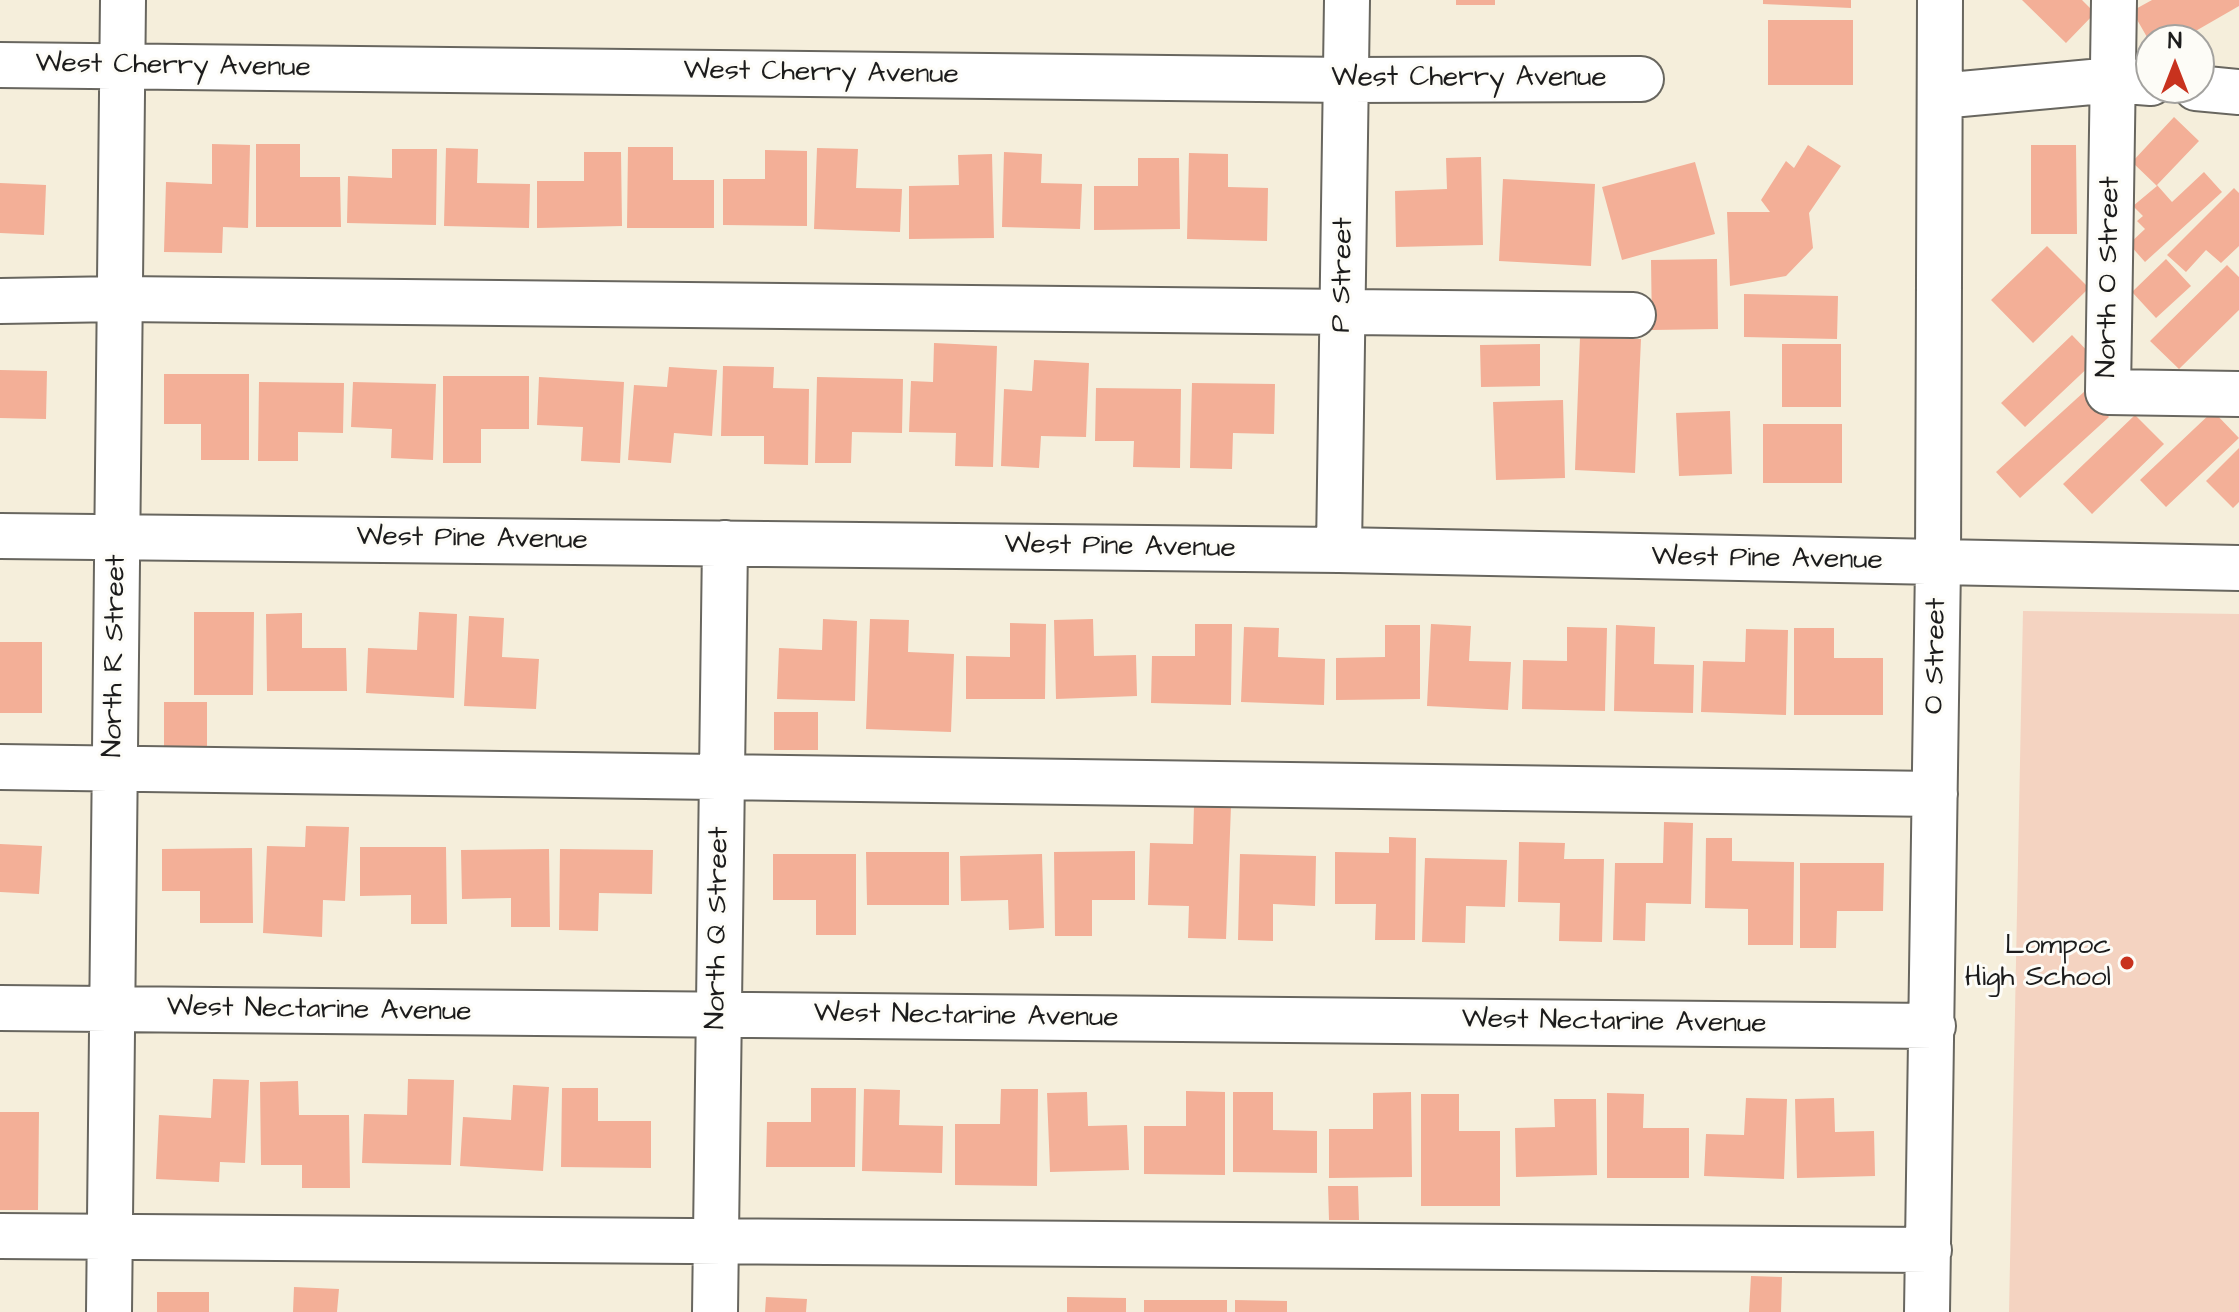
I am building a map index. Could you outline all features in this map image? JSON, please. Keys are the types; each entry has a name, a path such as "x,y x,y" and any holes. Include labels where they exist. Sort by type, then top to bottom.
{"street":[{"name":"North R Street","path":"109,1312 123,0"},
{"name":"P Street","path":"1339,550 1347,0"},
{"name":"O Street","path":"1927,1312 1938,564 1940,0"},
{"name":"North O Street","path":"2114,0 2132,82 2108,392 2239,394"},
{"name":"West Cherry Avenue","path":"0,65 1348,80 1641,79"},
{"path":"1940,96 2132,82"},
{"path":"2215,90 2239,92"},
{"path":"0,301 121,299 1633,315"},
{"name":"West Pine Avenue","path":"0,536 1339,550 2239,568"},
{"name":"North Q Street","path":"715,1312 725,543"},
{"path":"0,767 1935,794"},
{"name":"West Nectarine Avenue","path":"0,1008 1933,1026"},
{"path":"0,1236 1929,1250"}],"shaded area":[{"name":"Lompoc High School","path":"2023,611 2239,614 2239,1312 2009,1312"}],"building":[{"path":"1456,0 1495,0 1495,5 1456,5"},
{"path":"1763,0 1851,0 1851,8 1763,4"},
{"path":"2022,0 2082,0 2095,13 2066,43"},
{"path":"2152,0 2239,0 2239,6 2208,24 2139,24 2132,11"},
{"path":"1768,20 1853,20 1853,85 1768,85"},
{"path":"2174,117 2199,141 2157,185 2172,202 2204,172 2222,192 2145,262 2129,244 2145,229 2137,221 2143,216 2133,206 2157,186 2132,162"},
{"path":"212,144 250,145 248,228 223,227 222,253 164,252 166,182 212,184"},
{"path":"256,144 300,144 300,177 340,177 341,227 256,227"},
{"path":"1808,145 1841,166 1809,213 1813,248 1786,276 1730,286 1727,212 1770,212 1761,200 1786,161 1794,168"},
{"path":"2031,145 2076,145 2077,234 2031,234"},
{"path":"628,147 673,147 673,180 714,180 714,228 627,228"},
{"path":"446,148 478,149 477,183 530,184 529,228 444,226"},
{"path":"817,148 858,149 856,188 902,189 900,232 814,229"},
{"path":"392,149 437,149 436,225 347,223 348,176 392,178"},
{"path":"765,150 807,151 807,226 723,225 723,179 765,179"},
{"path":"584,152 621,152 622,226 537,228 537,181 584,181"},
{"path":"1004,152 1042,154 1041,183 1082,184 1080,229 1002,227"},
{"path":"1189,153 1228,154 1228,187 1268,188 1267,241 1187,239"},
{"path":"992,154 994,238 909,239 909,186 959,185 958,155"},
{"path":"1481,157 1483,245 1396,247 1395,191 1447,189 1446,158"},
{"path":"1138,158 1179,158 1180,229 1094,230 1094,186 1138,186"},
{"path":"1695,162 1715,234 1622,260 1602,187"},
{"path":"1503,179 1595,184 1591,266 1499,261"},
{"path":"0,183 46,185 44,235 0,233"},
{"path":"2234,188 2239,193 2239,246 2221,263 2206,250 2186,272 2167,255"},
{"path":"2047,246 2089,288 2033,343 1991,300"},
{"path":"1717,259 1718,329 1652,330 1651,260"},
{"path":"2166,259 2191,286 2156,318 2132,292"},
{"path":"2227,265 2239,277 2239,310 2179,369 2150,341"},
{"path":"1744,294 1838,296 1837,339 1744,337"},
{"path":"2072,335 2096,360 2025,427 2001,403"},
{"path":"1580,337 1641,339 1635,473 1575,470"},
{"path":"934,343 997,346 993,467 955,466 956,433 909,432 911,381 933,382"},
{"path":"1540,344 1540,386 1481,387 1480,345"},
{"path":"1782,344 1841,344 1841,407 1782,407"},
{"path":"1034,360 1089,363 1086,437 1041,436 1039,468 1001,466 1004,389 1032,391"},
{"path":"723,366 774,367 773,388 809,389 808,465 764,464 764,436 721,436"},
{"path":"669,367 717,370 712,436 674,433 671,463 628,460 634,385 667,387"},
{"path":"0,370 47,371 46,419 0,418"},
{"path":"164,374 249,374 249,460 201,460 201,424 164,424"},
{"path":"443,376 529,376 529,429 481,429 481,463 443,463"},
{"path":"539,377 624,382 620,463 581,461 583,427 537,425"},
{"path":"817,377 903,379 902,433 852,432 851,463 815,463"},
{"path":"259,382 344,383 343,433 298,432 298,461 258,461"},
{"path":"353,382 436,384 433,460 391,458 392,429 351,427"},
{"path":"1192,383 1275,384 1274,434 1233,433 1232,469 1190,468"},
{"path":"1096,388 1181,389 1180,468 1133,467 1134,441 1095,441"},
{"path":"2085,391 2109,417 2020,498 1996,472"},
{"path":"1563,400 1565,478 1496,480 1493,402"},
{"path":"1730,411 1732,474 1679,476 1676,413"},
{"path":"2213,411 2239,438 2166,507 2140,480"},
{"path":"2135,415 2164,444 2092,514 2063,484"},
{"path":"1763,424 1842,424 1842,483 1763,483"},
{"path":"2239,448 2239,502 2233,508 2206,481"},
{"path":"194,612 254,612 253,695 194,695"},
{"path":"419,612 457,614 454,698 366,693 368,648 417,650"},
{"path":"302,613 302,648 346,648 347,691 267,691 266,614"},
{"path":"469,616 504,618 502,657 539,659 536,709 464,706"},
{"path":"823,619 857,621 855,701 777,699 779,648 822,650"},
{"path":"870,619 909,620 908,652 954,654 951,732 866,729"},
{"path":"1093,619 1094,656 1136,655 1137,696 1056,699 1054,620"},
{"path":"1010,623 1046,624 1045,699 966,699 966,656 1010,657"},
{"path":"1195,624 1232,624 1231,705 1151,703 1152,656 1195,656"},
{"path":"1431,624 1471,626 1469,661 1511,662 1508,710 1427,706"},
{"path":"1385,625 1420,625 1420,699 1336,700 1336,658 1385,657"},
{"path":"1616,625 1655,627 1654,664 1694,665 1693,713 1614,711"},
{"path":"1244,627 1279,628 1278,657 1325,659 1324,705 1241,702"},
{"path":"1567,627 1607,628 1605,711 1522,709 1523,660 1567,661"},
{"path":"1794,628 1834,628 1834,658 1883,658 1883,715 1794,715"},
{"path":"1746,629 1788,630 1786,715 1701,712 1703,661 1745,662"},
{"path":"0,642 42,642 42,713 0,713"},
{"path":"164,702 207,702 207,746 164,746"},
{"path":"774,712 818,712 818,750 774,750"},
{"path":"1194,805 1231,806 1226,939 1188,938 1189,906 1148,905 1150,843 1193,844"},
{"path":"1664,822 1693,823 1691,904 1646,903 1645,941 1613,940 1615,863 1663,863"},
{"path":"306,826 349,827 345,901 323,900 322,937 263,933 267,846 305,847"},
{"path":"1389,837 1416,838 1415,940 1375,940 1376,904 1335,904 1335,852 1389,853"},
{"path":"1706,838 1732,838 1732,861 1794,862 1793,945 1748,945 1748,909 1705,908"},
{"path":"1519,842 1565,843 1564,859 1604,859 1602,942 1559,941 1560,903 1518,902"},
{"path":"0,844 42,846 39,894 0,892"},
{"path":"360,847 446,847 447,924 411,924 411,895 360,896"},
{"path":"252,848 253,923 200,923 200,891 162,891 162,849"},
{"path":"549,849 550,927 511,927 511,898 462,899 461,850"},
{"path":"560,849 653,850 652,894 599,893 598,931 559,930"},
{"path":"1135,851 1135,900 1092,900 1092,936 1055,936 1054,852"},
{"path":"866,852 949,852 949,905 867,905"},
{"path":"773,854 856,854 856,935 816,935 816,900 773,900"},
{"path":"1042,854 1044,928 1009,930 1008,900 961,901 960,856"},
{"path":"1240,854 1316,856 1315,906 1273,904 1273,941 1238,940"},
{"path":"1425,858 1507,860 1505,907 1466,906 1465,943 1422,942"},
{"path":"1800,863 1884,863 1883,911 1837,911 1836,948 1800,948"},
{"path":"213,1079 249,1080 245,1163 220,1162 219,1182 156,1179 159,1115 211,1118"},
{"path":"408,1079 454,1080 451,1165 362,1163 364,1114 407,1115"},
{"path":"298,1081 299,1115 349,1115 350,1188 302,1188 302,1165 261,1165 260,1082"},
{"path":"513,1085 549,1087 543,1171 460,1166 463,1117 511,1120"},
{"path":"562,1088 598,1088 598,1121 651,1121 651,1168 561,1167"},
{"path":"811,1088 856,1088 855,1167 766,1167 767,1122 811,1122"},
{"path":"864,1089 900,1090 899,1125 943,1126 942,1173 862,1171"},
{"path":"1001,1089 1038,1089 1037,1186 955,1185 955,1124 1000,1124"},
{"path":"1186,1091 1225,1092 1225,1175 1144,1174 1144,1126 1186,1126"},
{"path":"1087,1092 1088,1126 1127,1125 1129,1170 1050,1172 1047,1093"},
{"path":"1233,1092 1273,1092 1273,1130 1317,1131 1317,1173 1233,1172"},
{"path":"1411,1092 1412,1177 1329,1178 1329,1129 1373,1129 1373,1093"},
{"path":"1607,1093 1644,1094 1643,1128 1689,1128 1689,1178 1607,1178"},
{"path":"1421,1094 1459,1094 1459,1131 1500,1131 1500,1206 1421,1206"},
{"path":"1746,1098 1787,1099 1784,1179 1704,1176 1706,1134 1744,1135"},
{"path":"1834,1098 1835,1132 1874,1131 1875,1176 1797,1178 1795,1099"},
{"path":"1554,1099 1596,1099 1597,1175 1516,1177 1515,1128 1555,1127"},
{"path":"0,1112 39,1112 38,1210 0,1210"},
{"path":"1328,1186 1358,1186 1359,1220 1329,1220"},
{"path":"1751,1276 1782,1277 1781,1312 1749,1312"},
{"path":"294,1287 339,1289 337,1312 293,1312"},
{"path":"157,1292 209,1292 209,1312 157,1312"},
{"path":"766,1297 807,1299 806,1312 765,1312"},
{"path":"1067,1297 1126,1298 1126,1312 1067,1312"},
{"path":"1144,1300 1227,1300 1227,1312 1144,1312"},
{"path":"1235,1300 1287,1301 1287,1312 1235,1312"}],"place":[{"name":"Lompoc High School","path":"2127,963"}]}
